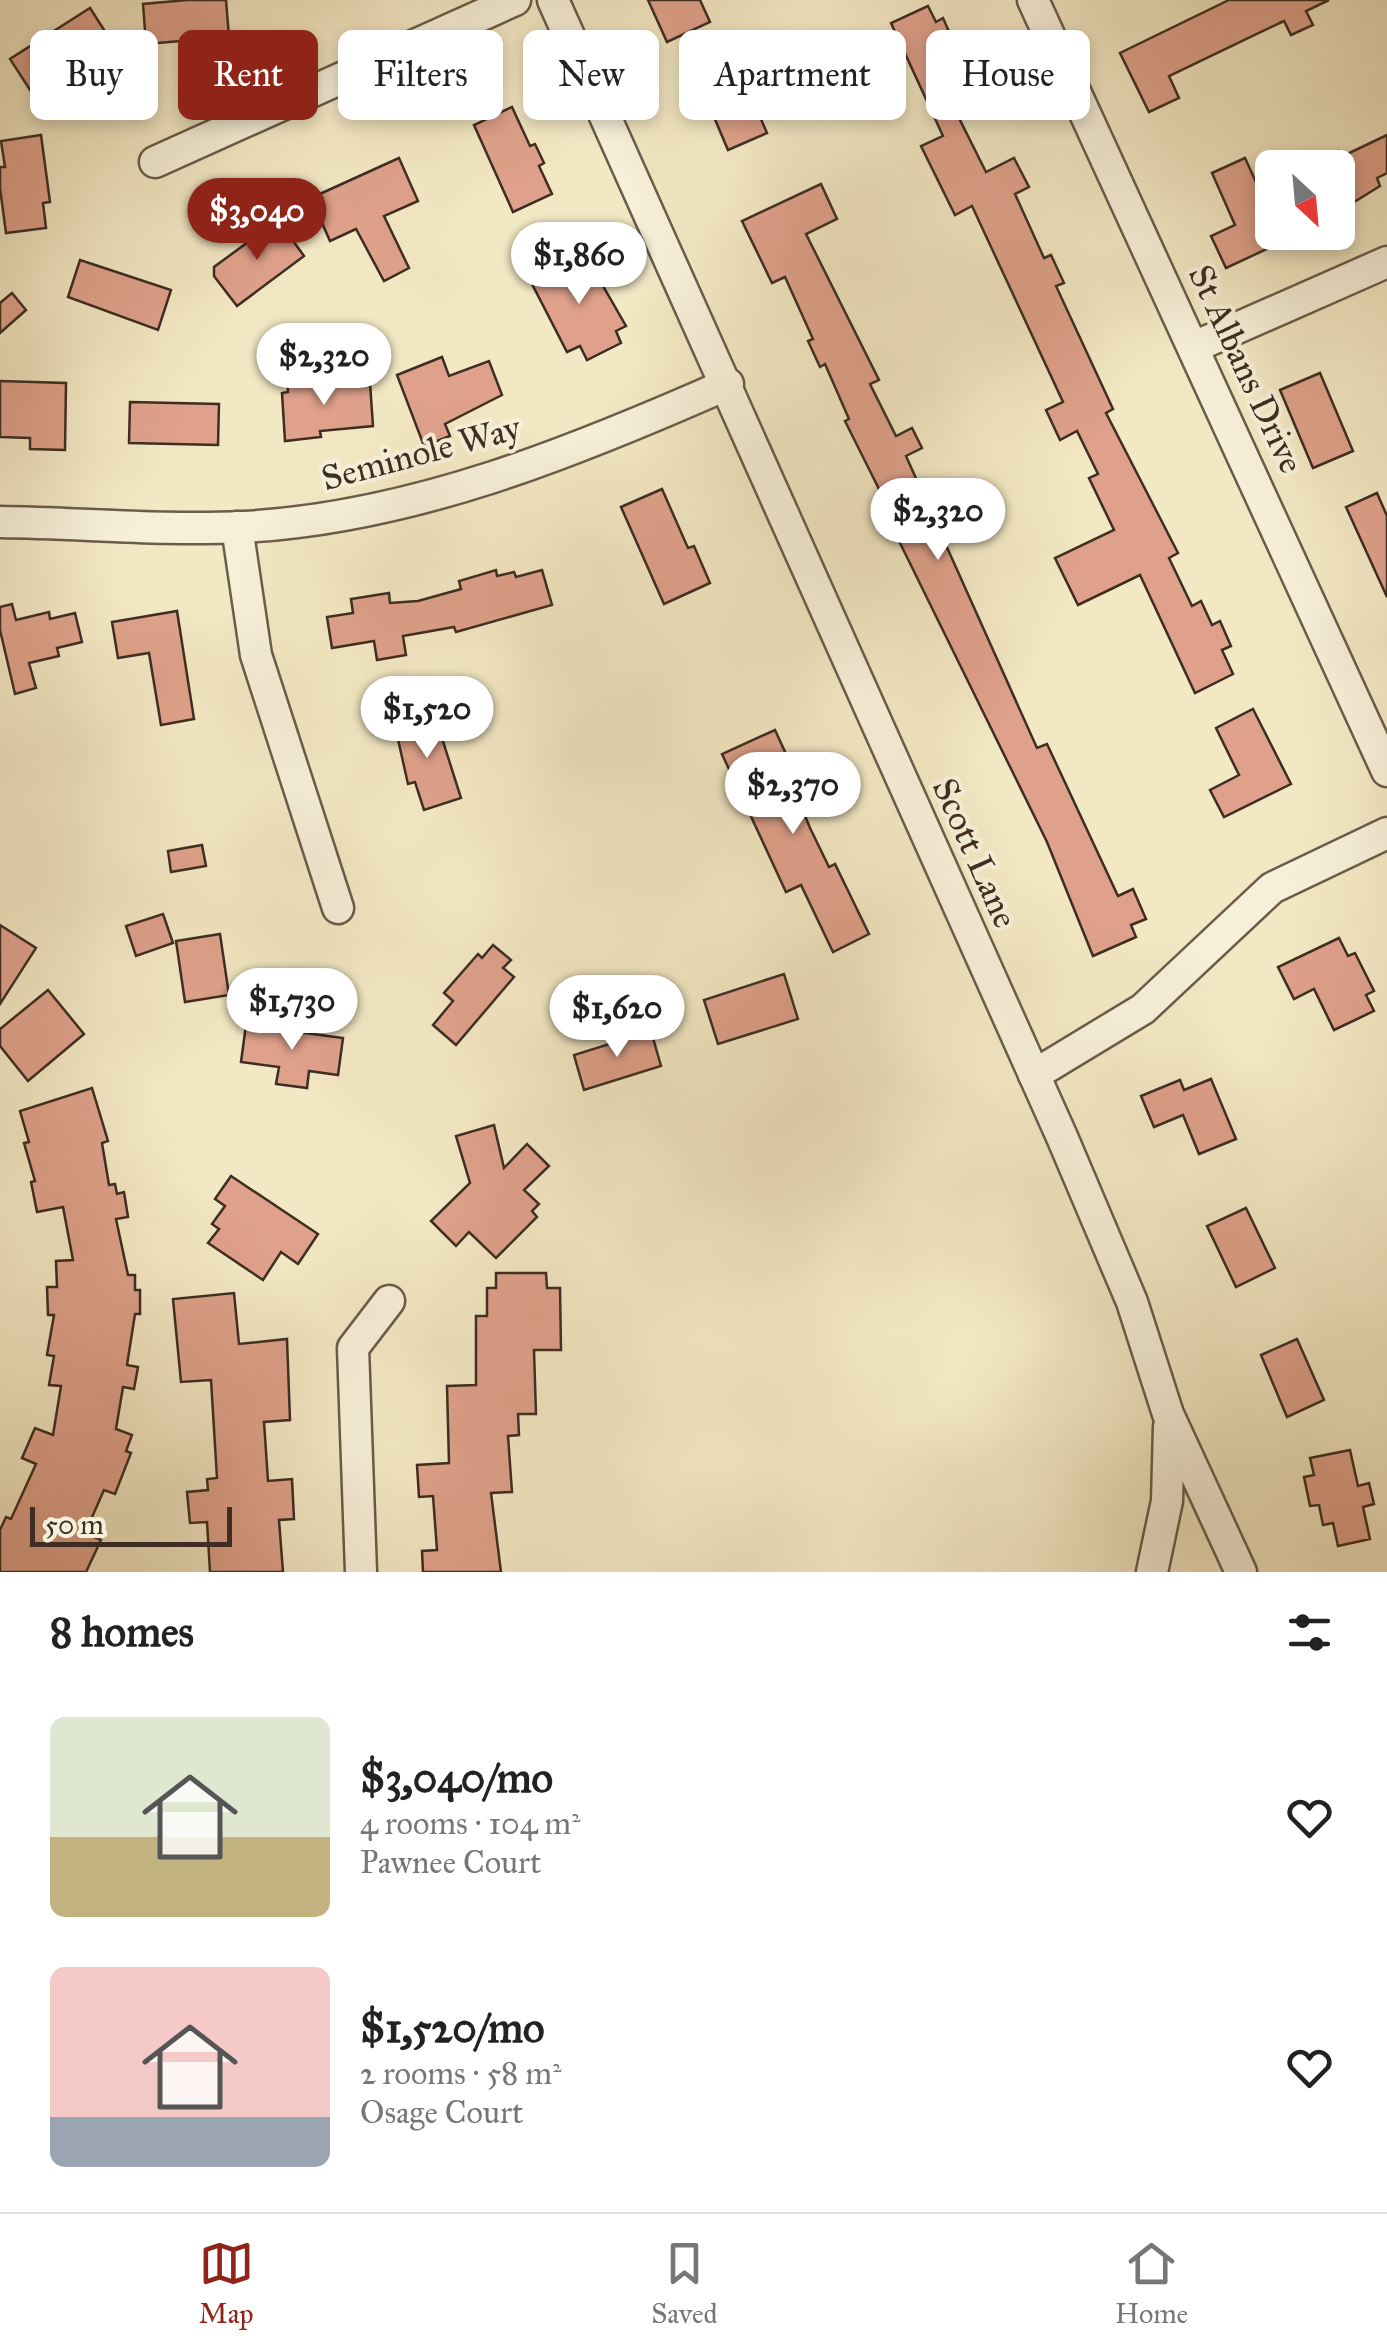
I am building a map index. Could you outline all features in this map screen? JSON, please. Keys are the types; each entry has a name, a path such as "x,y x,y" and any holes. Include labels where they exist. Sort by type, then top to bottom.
{"street":[{"path":"155,162 514,0"},
{"name":"Scott Lane","path":"553,0 1034,1075 1132,1302 1168,1414 1241,1572"},
{"name":"St Albans Drive","path":"1034,0 1387,771"},
{"path":"1194,347 1387,262"},
{"name":"Seminole Way","path":"0,522 237,527 365,512 453,489 603,436 728,384"},
{"path":"237,527 256,654 338,908"},
{"path":"1034,1075 1143,1009 1272,888 1387,832"},
{"path":"361,1572 353,1348 389,1301"},
{"name":"Scott Lane","path":"1152,1572 1167,1501 1168,1414"}],"building":[{"path":"226,0 228,30 178,30 178,41 158,43 158,30 145,30 143,4"},
{"path":"648,0 700,0 710,22 693,30 679,30 679,36 667,42"},
{"path":"1229,0 1329,0 1306,11 1313,25 1291,35 1284,21 1169,76 1179,98 1149,112 1120,53"},
{"path":"928,6 936,22 943,18 948,30 926,30 926,99 906,56 906,30 894,30 891,23"},
{"path":"90,8 104,30 55,30"},
{"path":"30,46 30,90 10,59"},
{"path":"512,107 530,146 535,144 544,163 539,166 552,194 513,212 474,125 485,120 503,120 503,111"},
{"path":"715,120 761,120 767,133 728,150"},
{"path":"936,120 960,120 986,172 1014,158 1029,187 1015,194 1044,258 1051,255 1064,283 1056,286 1113,409 1106,413 1178,553 1169,558 1192,606 1201,601 1212,625 1220,621 1231,646 1222,650 1233,674 1195,693 1140,575 1078,605 1055,558 1114,530 1089,478 1098,474 1077,431 1060,440 1046,410 1063,402 972,206 955,215 921,146 943,136"},
{"path":"41,135 50,202 43,203 46,228 6,233 0,188 0,167 5,167 1,141"},
{"path":"1387,135 1387,173 1377,178 1380,186 1355,201 1355,150"},
{"path":"399,158 418,201 384,216 409,268 384,281 356,229 330,241 311,198"},
{"path":"1245,158 1255,180 1255,250 1265,250 1226,268 1211,236 1235,225 1212,173"},
{"path":"821,184 837,219 806,234 879,380 870,384 896,436 912,428 922,448 906,456 1037,748 1047,744 1118,896 1133,889 1146,919 1131,925 1136,937 1093,956 1047,842 899,541 904,539 845,421 849,419 825,364 820,367 808,341 813,339 785,277 772,283 742,221"},
{"path":"278,220 304,256 237,306 214,276 214,267"},
{"path":"584,253 626,326 616,331 621,343 587,360 580,346 567,352 530,280"},
{"path":"80,260 171,290 158,330 68,297"},
{"path":"12,293 26,310 0,333 0,303"},
{"path":"442,357 449,376 489,361 502,395 445,424 450,436 424,446 397,375"},
{"path":"1320,373 1353,451 1313,468 1280,390"},
{"path":"315,376 316,388 370,383 373,426 320,431 321,437 285,441 282,393 288,392 287,378"},
{"path":"0,381 66,383 65,450 30,449 30,438 0,437"},
{"path":"130,402 219,404 218,445 129,443"},
{"path":"662,489 688,548 694,546 710,583 664,604 621,507"},
{"path":"1377,493 1387,516 1387,597 1346,507"},
{"path":"496,570 497,576 514,572 516,577 542,570 552,605 456,632 454,627 403,636 406,655 377,660 374,641 332,648 327,617 353,613 351,599 389,593 390,603 418,601 461,589 459,581"},
{"path":"12,604 16,620 49,612 50,619 75,613 82,642 57,648 59,656 29,663 36,688 15,694 0,630 0,607"},
{"path":"177,611 194,719 161,725 149,653 118,658 112,622"},
{"path":"1253,709 1291,784 1224,817 1210,790 1239,775 1216,728"},
{"path":"434,713 461,798 424,810 415,782 408,784 395,726"},
{"path":"775,730 792,767 786,769 810,828 829,867 835,864 869,934 833,952 801,885 786,892 722,754"},
{"path":"202,845 206,866 171,872 168,851"},
{"path":"163,914 173,943 136,956 126,926"},
{"path":"0,925 36,948 0,1004"},
{"path":"220,934 229,995 185,1002 176,941"},
{"path":"1339,938 1348,956 1355,953 1374,991 1366,995 1374,1011 1334,1030 1314,989 1294,999 1278,967"},
{"path":"493,945 511,960 503,968 514,977 456,1045 433,1025 453,1001 444,993 478,954 482,958"},
{"path":"784,974 798,1019 718,1044 704,1000"},
{"path":"48,990 84,1034 28,1081 0,1046 0,1029"},
{"path":"246,1025 343,1038 338,1075 309,1071 307,1088 276,1084 279,1067 241,1062"},
{"path":"651,1031 661,1066 584,1090 574,1055"},
{"path":"1211,1079 1236,1139 1199,1154 1183,1115 1154,1127 1141,1096 1180,1080 1184,1090"},
{"path":"92,1088 108,1141 102,1143 109,1185 115,1184 117,1194 124,1192 128,1217 116,1219 128,1275 135,1275 135,1290 140,1290 140,1314 135,1314 127,1365 138,1367 134,1389 123,1387 116,1429 132,1435 126,1451 131,1453 115,1494 104,1490 85,1533 101,1540 86,1572 0,1572 0,1530 6,1517 11,1519 36,1464 22,1458 35,1428 53,1435 61,1386 49,1385 54,1356 47,1355 54,1315 48,1315 47,1287 57,1287 56,1261 73,1260 63,1207 37,1212 31,1182 35,1181 24,1143 29,1142 20,1111"},
{"path":"494,1125 504,1168 527,1144 549,1166 524,1190 539,1204 532,1211 537,1217 496,1258 469,1232 456,1246 431,1221 470,1183 456,1136"},
{"path":"231,1176 318,1234 298,1264 281,1252 263,1280 208,1243 219,1229 212,1224 225,1206 215,1199"},
{"path":"1246,1208 1275,1268 1236,1287 1207,1226"},
{"path":"496,1273 546,1273 547,1288 560,1288 561,1350 534,1350 536,1414 518,1414 519,1435 508,1436 512,1492 491,1493 501,1572 423,1572 422,1551 437,1550 433,1496 419,1497 417,1465 449,1463 447,1386 476,1385 476,1316 487,1316 487,1288 496,1288"},
{"path":"234,1293 239,1344 287,1339 290,1420 264,1422 268,1481 292,1479 294,1519 279,1520 283,1572 210,1572 207,1522 190,1523 187,1492 208,1490 207,1479 217,1478 211,1380 181,1382 173,1299"},
{"path":"1297,1339 1324,1400 1287,1417 1261,1355"},
{"path":"1350,1450 1358,1486 1369,1483 1374,1504 1363,1507 1370,1539 1338,1546 1333,1523 1323,1525 1319,1505 1310,1506 1304,1477 1314,1475 1310,1458"}]}
